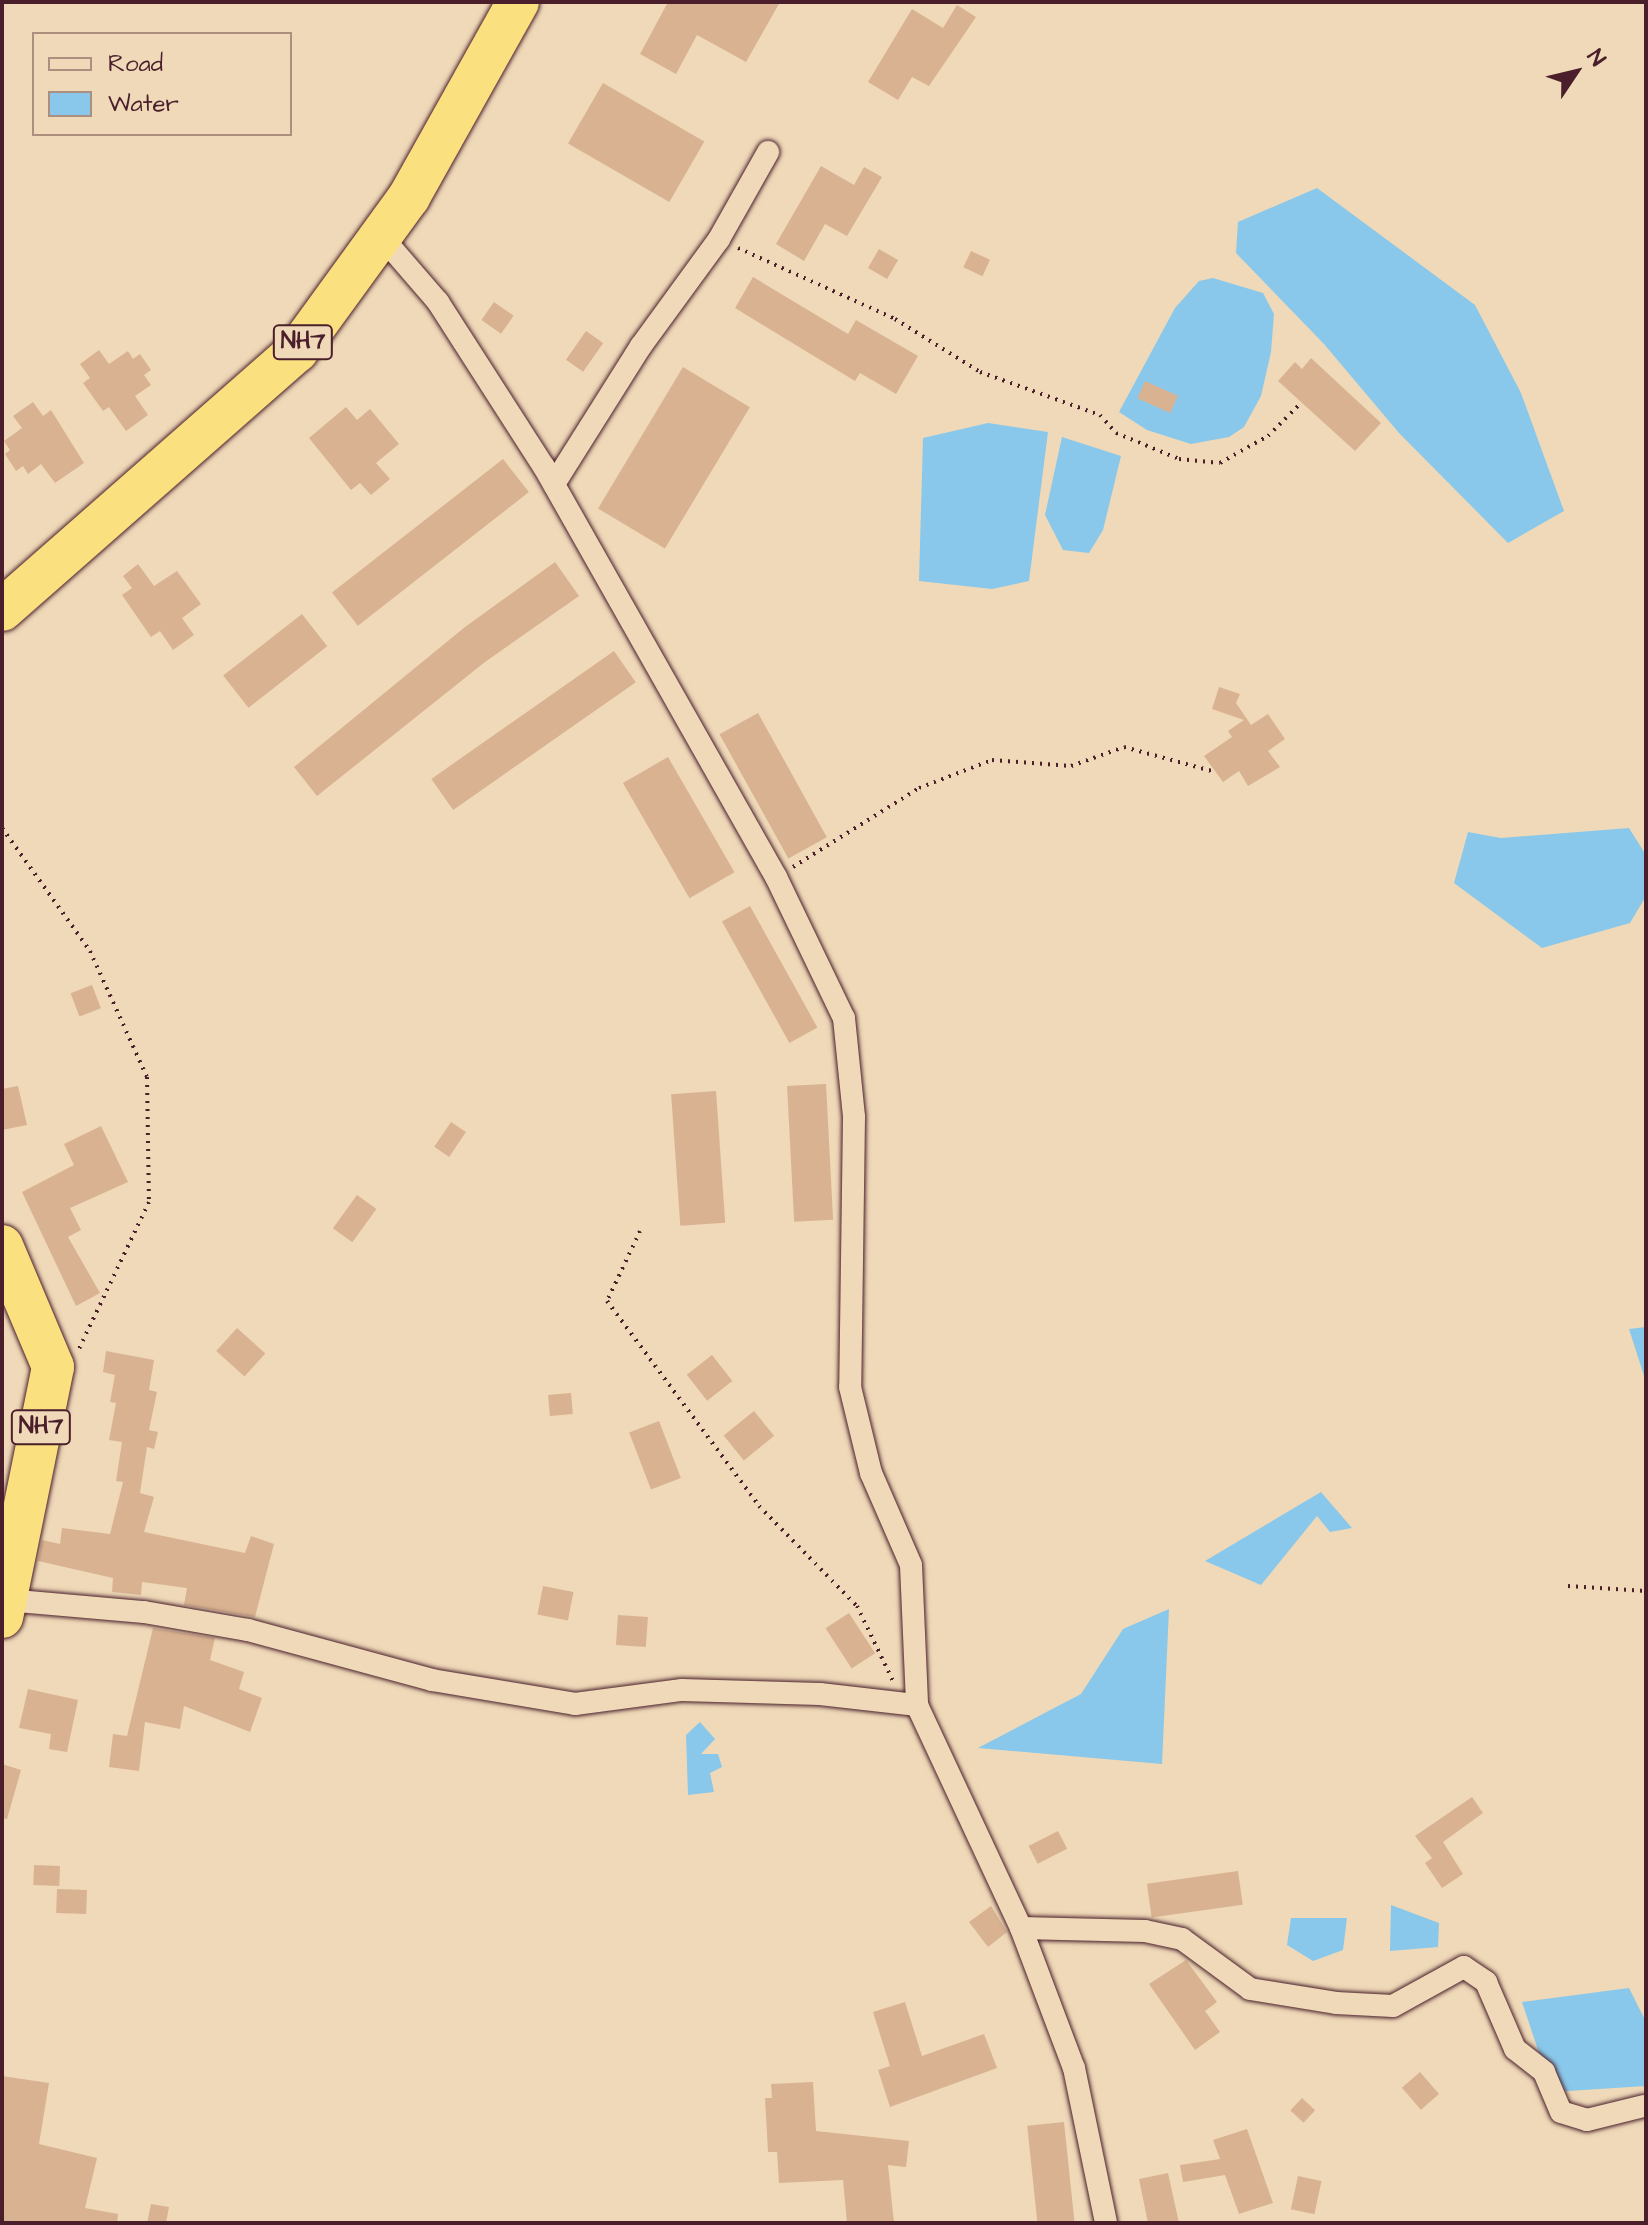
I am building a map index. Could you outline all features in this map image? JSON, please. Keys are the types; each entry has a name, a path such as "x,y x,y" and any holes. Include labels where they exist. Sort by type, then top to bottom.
{"highway":[{"name":"NH7","path":"2,610 297,351 409,197 518,2"},
{"path":"2,1246 53,1367"},
{"name":"NH7","path":"4,1608 53,1367"}],"street":[{"path":"554,484 641,346 719,239 768,152"},
{"path":"381,236 438,302 554,484 776,877 844,1018 854,1117 850,1387 871,1473 911,1565 910,1703 1021,1928 1074,2068 1106,2223"},
{"path":"4,1608 144,1612 248,1630 432,1680 575,1704 682,1690 910,1703"},
{"path":"1021,1928 1145,1931 1182,1939 1250,1989 1336,2003 1393,2006 1464,1967 1486,1982 1515,2049 1544,2072 1561,2112 1587,2120 1644,2106"}],"path":[{"path":"719,239 895,319 980,372 1100,415 1116,433 1179,459 1220,463 1268,436 1300,404"},
{"path":"776,877 919,788 992,760 1071,766 1124,747 1212,771"},
{"path":"2,828 90,951 147,1077 149,1202 82,1348 53,1367"},
{"path":"640,1231 607,1301 759,1506 857,1606 910,1703"},
{"path":"1568,1586 1646,1591"}],"water":[{"path":"1317,188 1475,305 1521,393 1564,511 1508,543 1399,433 1324,344 1236,253 1238,222"},
{"path":"1213,278 1263,293 1274,314 1271,352 1261,396 1244,427 1229,437 1191,444 1147,430 1119,412 1175,308 1199,281"},
{"path":"988,423 1048,432 1029,581 992,589 919,581 923,438"},
{"path":"1062,437 1121,456 1103,530 1089,553 1063,550 1045,515"},
{"path":"1629,828 1646,855 1646,896 1630,923 1542,948 1454,883 1468,832 1501,838"},
{"path":"1646,1327 1646,1382 1629,1329"},
{"path":"1321,1492 1352,1528 1330,1532 1317,1516 1261,1585 1205,1561"},
{"path":"1169,1609 1162,1764 978,1748 1081,1694 1123,1629"},
{"path":"700,1722 715,1739 701,1754 718,1754 722,1767 710,1773 714,1792 688,1795 686,1735"},
{"path":"1391,1905 1439,1923 1438,1947 1390,1951"},
{"path":"1291,1918 1347,1918 1343,1950 1313,1961 1287,1945"},
{"path":"1629,1988 1646,2022 1646,2086 1552,2092 1522,2002"}],"building":[{"path":"668,2 780,2 746,62 697,35 676,74 640,54"},
{"path":"957,5 976,17 929,86 912,77 898,100 868,82 912,9 943,28"},
{"path":"603,83 704,142 669,202 568,144"},
{"path":"821,166 854,185 864,167 882,177 847,236 825,224 804,261 776,244"},
{"path":"879,249 898,260 887,279 868,268"},
{"path":"971,251 990,260 982,276 963,267"},
{"path":"753,277 848,334 856,320 918,356 896,394 860,373 855,381 735,308"},
{"path":"494,302 514,316 501,334 481,320"},
{"path":"586,331 603,343 583,372 566,360"},
{"path":"99,350 109,364 128,351 133,359 140,354 151,370 144,375 151,385 135,396 148,415 126,431 109,407 103,411 83,383 90,378 80,364"},
{"path":"1311,358 1381,423 1355,451 1278,381 1295,362 1302,369"},
{"path":"683,367 750,407 665,549 598,508"},
{"path":"1145,381 1178,396 1170,413 1137,398"},
{"path":"33,402 43,416 51,410 84,463 55,483 41,464 28,474 23,466 16,471 5,454 10,450 4,441 22,428 13,416"},
{"path":"346,407 357,420 370,409 399,444 376,463 390,479 371,495 360,483 351,490 309,438"},
{"path":"503,459 529,492 358,626 332,593"},
{"path":"555,562 579,596 485,662 317,796 294,767 465,627"},
{"path":"138,564 154,586 177,571 201,604 182,618 194,635 173,650 160,631 151,637 122,595 132,588 123,576"},
{"path":"302,614 327,646 248,708 223,676"},
{"path":"614,651 636,682 453,810 431,779"},
{"path":"1219,687 1240,694 1236,703 1251,725 1268,714 1285,739 1268,751 1280,767 1248,786 1239,771 1223,782 1204,756 1232,737 1228,731 1244,720 1212,709"},
{"path":"758,713 827,837 788,859 720,734"},
{"path":"668,757 734,872 689,898 623,783"},
{"path":"750,906 817,1028 789,1043 722,922"},
{"path":"92,985 101,1008 79,1017 71,993"},
{"path":"826,1084 833,1220 794,1222 787,1086"},
{"path":"18,1086 27,1125 2,1130 2,1089"},
{"path":"716,1091 725,1223 680,1226 671,1094"},
{"path":"451,1122 466,1132 449,1157 434,1147"},
{"path":"101,1126 128,1182 70,1208 81,1230 68,1237 100,1293 76,1306 22,1192 74,1165 64,1144"},
{"path":"357,1195 376,1209 352,1242 333,1228"},
{"path":"237,1328 265,1353 244,1376 216,1351"},
{"path":"106,1351 154,1360 149,1390 157,1392 149,1430 158,1432 154,1449 147,1447 140,1493 154,1497 144,1532 245,1553 251,1536 274,1544 255,1617 184,1605 187,1588 142,1582 141,1595 112,1592 113,1578 38,1561 42,1540 60,1544 62,1528 110,1534 123,1482 116,1481 122,1442 109,1440 116,1403 110,1402 115,1375 103,1372"},
{"path":"712,1355 732,1381 707,1401 687,1375"},
{"path":"571,1393 573,1414 550,1416 548,1395"},
{"path":"754,1411 774,1436 744,1460 724,1436"},
{"path":"659,1421 681,1478 651,1489 629,1432"},
{"path":"543,1586 573,1592 568,1620 537,1614"},
{"path":"849,1613 875,1653 852,1669 826,1628"},
{"path":"618,1615 648,1617 646,1647 616,1645"},
{"path":"153,1628 215,1638 210,1660 244,1672 239,1689 262,1698 250,1732 184,1706 180,1729 145,1722 139,1771 109,1767 113,1734 127,1736"},
{"path":"28,1689 78,1700 67,1752 49,1749 51,1734 19,1728"},
{"path":"2,1764 21,1770 7,1819 2,1818"},
{"path":"1472,1797 1483,1813 1443,1842 1463,1874 1442,1888 1425,1863 1432,1858 1415,1836"},
{"path":"1058,1831 1067,1849 1038,1864 1029,1846"},
{"path":"34,1865 60,1866 59,1886 33,1885"},
{"path":"1238,1871 1243,1905 1152,1917 1147,1884"},
{"path":"57,1889 87,1890 86,1914 56,1913"},
{"path":"991,1906 1007,1932 988,1947 969,1922"},
{"path":"1186,1960 1217,2002 1205,2011 1220,2032 1195,2050 1149,1984"},
{"path":"905,2002 922,2056 984,2034 997,2068 890,2107 878,2070 890,2066 873,2012"},
{"path":"1420,2072 1439,2094 1421,2110 1402,2088"},
{"path":"2,2076 49,2083 39,2144 97,2158 85,2208 118,2214 117,2223 2,2223"},
{"path":"813,2082 816,2131 909,2141 906,2167 888,2165 894,2223 847,2223 843,2180 779,2183 777,2152 768,2152 765,2098 772,2098 771,2084"},
{"path":"1302,2098 1315,2110 1304,2123 1290,2110"},
{"path":"1064,2122 1075,2222 1037,2223 1027,2126"},
{"path":"1247,2129 1273,2203 1239,2214 1225,2175 1183,2182 1180,2165 1220,2159 1213,2140"},
{"path":"1168,2173 1179,2223 1148,2223 1139,2179"},
{"path":"1298,2176 1321,2181 1314,2214 1291,2209"},
{"path":"151,2204 169,2207 166,2223 147,2223"}]}
